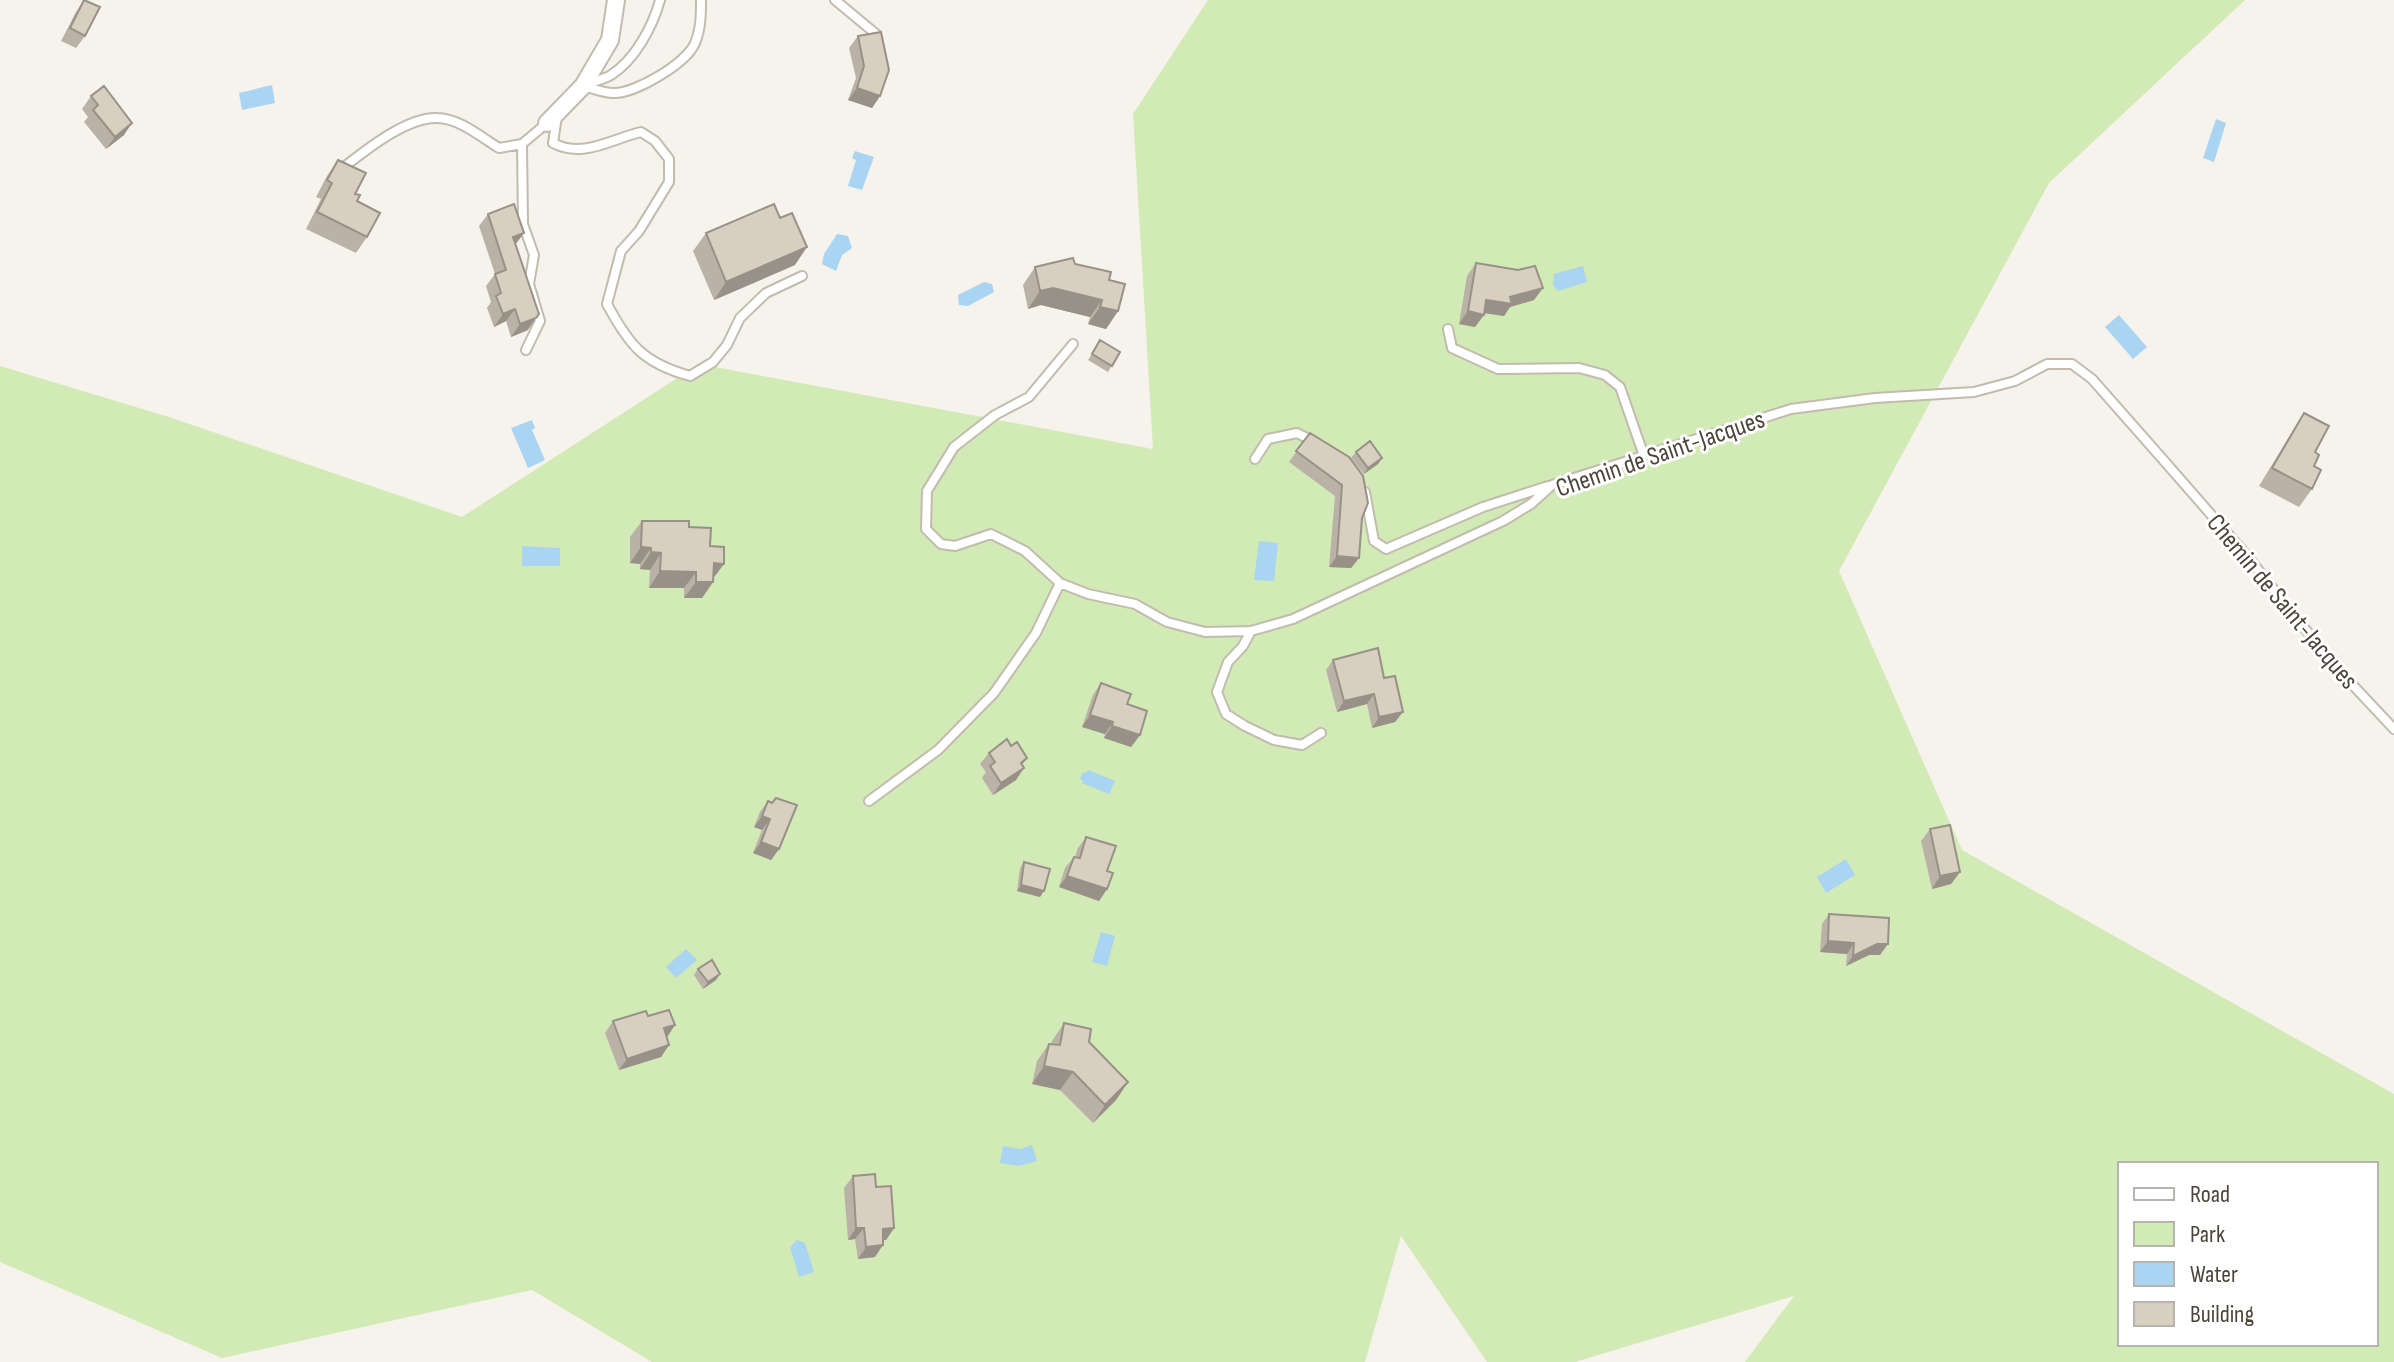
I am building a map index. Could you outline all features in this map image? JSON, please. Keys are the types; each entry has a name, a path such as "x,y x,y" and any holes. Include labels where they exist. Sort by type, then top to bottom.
{"street":[{"path":"552,118 583,86 610,40 616,0"}],"lane":[{"path":"583,86 611,75 628,59 655,16 660,0"},
{"path":"583,86 614,94 627,91 682,62 694,45 700,27 701,0"},
{"path":"835,0 876,34"},
{"path":"344,167 377,142 412,124 438,117 465,126 499,148 522,144 552,118"},
{"path":"552,118 553,143 564,149 594,149 616,138 641,132 655,141 669,159 669,182 639,231 621,251 607,304 624,336 644,356 670,370 690,376 713,362 727,345 740,318 766,293 802,276"},
{"path":"522,144 523,224 534,255 529,284 540,321 526,350"},
{"path":"1448,329 1452,348 1498,369 1579,368 1605,375 1620,387 1644,456"},
{"name":"Chemin de Saint-Jacques","path":"1073,344 1029,397 995,415 954,447 927,491 926,529 941,544 955,546 991,534 1025,551 1060,583 1088,594 1135,604 1167,622 1205,632 1251,631 1293,619 1455,545 1531,504 1552,485 1791,409 1875,398 1974,392 2015,381 2047,364 2072,364 2092,379 2248,557 2333,664 2394,729"},
{"path":"1255,459 1268,439 1297,433 1325,448"},
{"path":"1362,480 1374,541 1386,549 1483,507 1552,485"},
{"path":"869,801 938,750 994,693 1036,633 1060,583"},
{"path":"1251,631 1243,646 1228,662 1217,692 1226,714 1274,740 1302,745 1321,733"}],"green space":[{"path":"1208,0 2245,0 2049,183 1839,571 1962,850 2394,1094 2394,1362 1745,1362 1794,1296 1575,1362 1487,1362 1401,1236 1365,1362 652,1362 532,1290 222,1358 0,1262 0,366 169,417 462,517 699,364 1153,449 1133,114"}],"water":[{"path":"272,85 275,103 242,110 239,93"},
{"path":"2216,119 2226,123 2214,162 2203,158"},
{"path":"855,151 874,157 862,190 848,186 856,160 852,158"},
{"path":"837,234 848,236 852,248 842,255 836,271 822,264 824,254"},
{"path":"1583,266 1587,282 1558,291 1553,285 1554,274"},
{"path":"984,282 992,284 994,292 968,306 959,305 958,295"},
{"path":"2119,315 2147,347 2133,359 2105,327"},
{"path":"532,420 535,428 532,430 545,460 528,468 511,428"},
{"path":"1259,541 1278,543 1274,581 1254,580"},
{"path":"522,546 560,548 560,566 522,566"},
{"path":"1088,770 1115,781 1109,794 1082,783 1083,772"},
{"path":"1846,859 1855,875 1826,893 1817,877"},
{"path":"1101,932 1115,936 1107,966 1092,962"},
{"path":"686,949 697,960 676,978 666,967"},
{"path":"1032,1145 1037,1161 1019,1166 1000,1163 1003,1146 1020,1149"},
{"path":"797,1240 805,1243 814,1272 799,1277 790,1247"}],"building":[{"path":"84,0 100,7 85,36 70,28"},
{"path":"881,32 889,70 880,96 857,88 864,66 858,36"},
{"path":"104,86 132,123 115,137 93,110 98,105 91,96"},
{"path":"338,160 366,173 355,194 360,195 357,201 380,213 367,237 317,212 332,183 327,180"},
{"path":"514,204 524,233 513,237 539,314 520,324 515,309 503,314 496,296 501,293 495,274 506,270 488,214"},
{"path":"774,204 780,218 792,213 807,247 726,282 706,233"},
{"path":"1073,258 1075,264 1111,272 1109,280 1125,284 1118,311 1100,307 1102,300 1053,288 1040,291 1035,267"},
{"path":"1476,263 1518,270 1535,266 1543,288 1510,297 1512,304 1486,300 1484,315 1468,311"},
{"path":"1100,340 1120,352 1112,366 1092,354"},
{"path":"2304,413 2329,426 2315,452 2319,455 2314,466 2321,470 2312,489 2272,468"},
{"path":"1310,433 1349,457 1363,476 1368,503 1362,518 1359,558 1337,556 1342,485 1296,451"},
{"path":"1370,441 1382,458 1368,468 1356,452"},
{"path":"642,521 689,521 689,527 711,528 710,546 724,547 724,564 714,563 713,582 696,582 696,572 660,571 661,553 641,547"},
{"path":"1378,648 1384,678 1395,676 1403,712 1379,717 1374,694 1344,701 1333,660"},
{"path":"1101,683 1131,694 1127,704 1147,711 1140,735 1090,715"},
{"path":"1007,739 1011,746 1017,742 1027,758 1021,763 1024,768 1001,783 990,766 995,762 989,753"},
{"path":"776,798 797,805 779,849 761,842 770,819 762,816 768,801 772,803"},
{"path":"1950,825 1960,872 1940,876 1930,829"},
{"path":"1086,837 1116,846 1107,871 1113,873 1107,889 1067,876 1074,857 1080,858"},
{"path":"1024,862 1050,869 1044,891 1021,885"},
{"path":"1829,914 1889,918 1888,944 1877,944 1853,956 1854,943 1828,941"},
{"path":"712,960 720,974 708,982 698,969"},
{"path":"669,1010 675,1025 664,1028 669,1045 627,1059 613,1021 646,1011 648,1016"},
{"path":"1064,1023 1091,1029 1089,1042 1128,1082 1105,1105 1073,1072 1044,1066 1049,1044 1060,1045"},
{"path":"875,1174 876,1187 891,1186 894,1228 883,1229 883,1245 866,1247 864,1228 856,1228 853,1176"}]}
